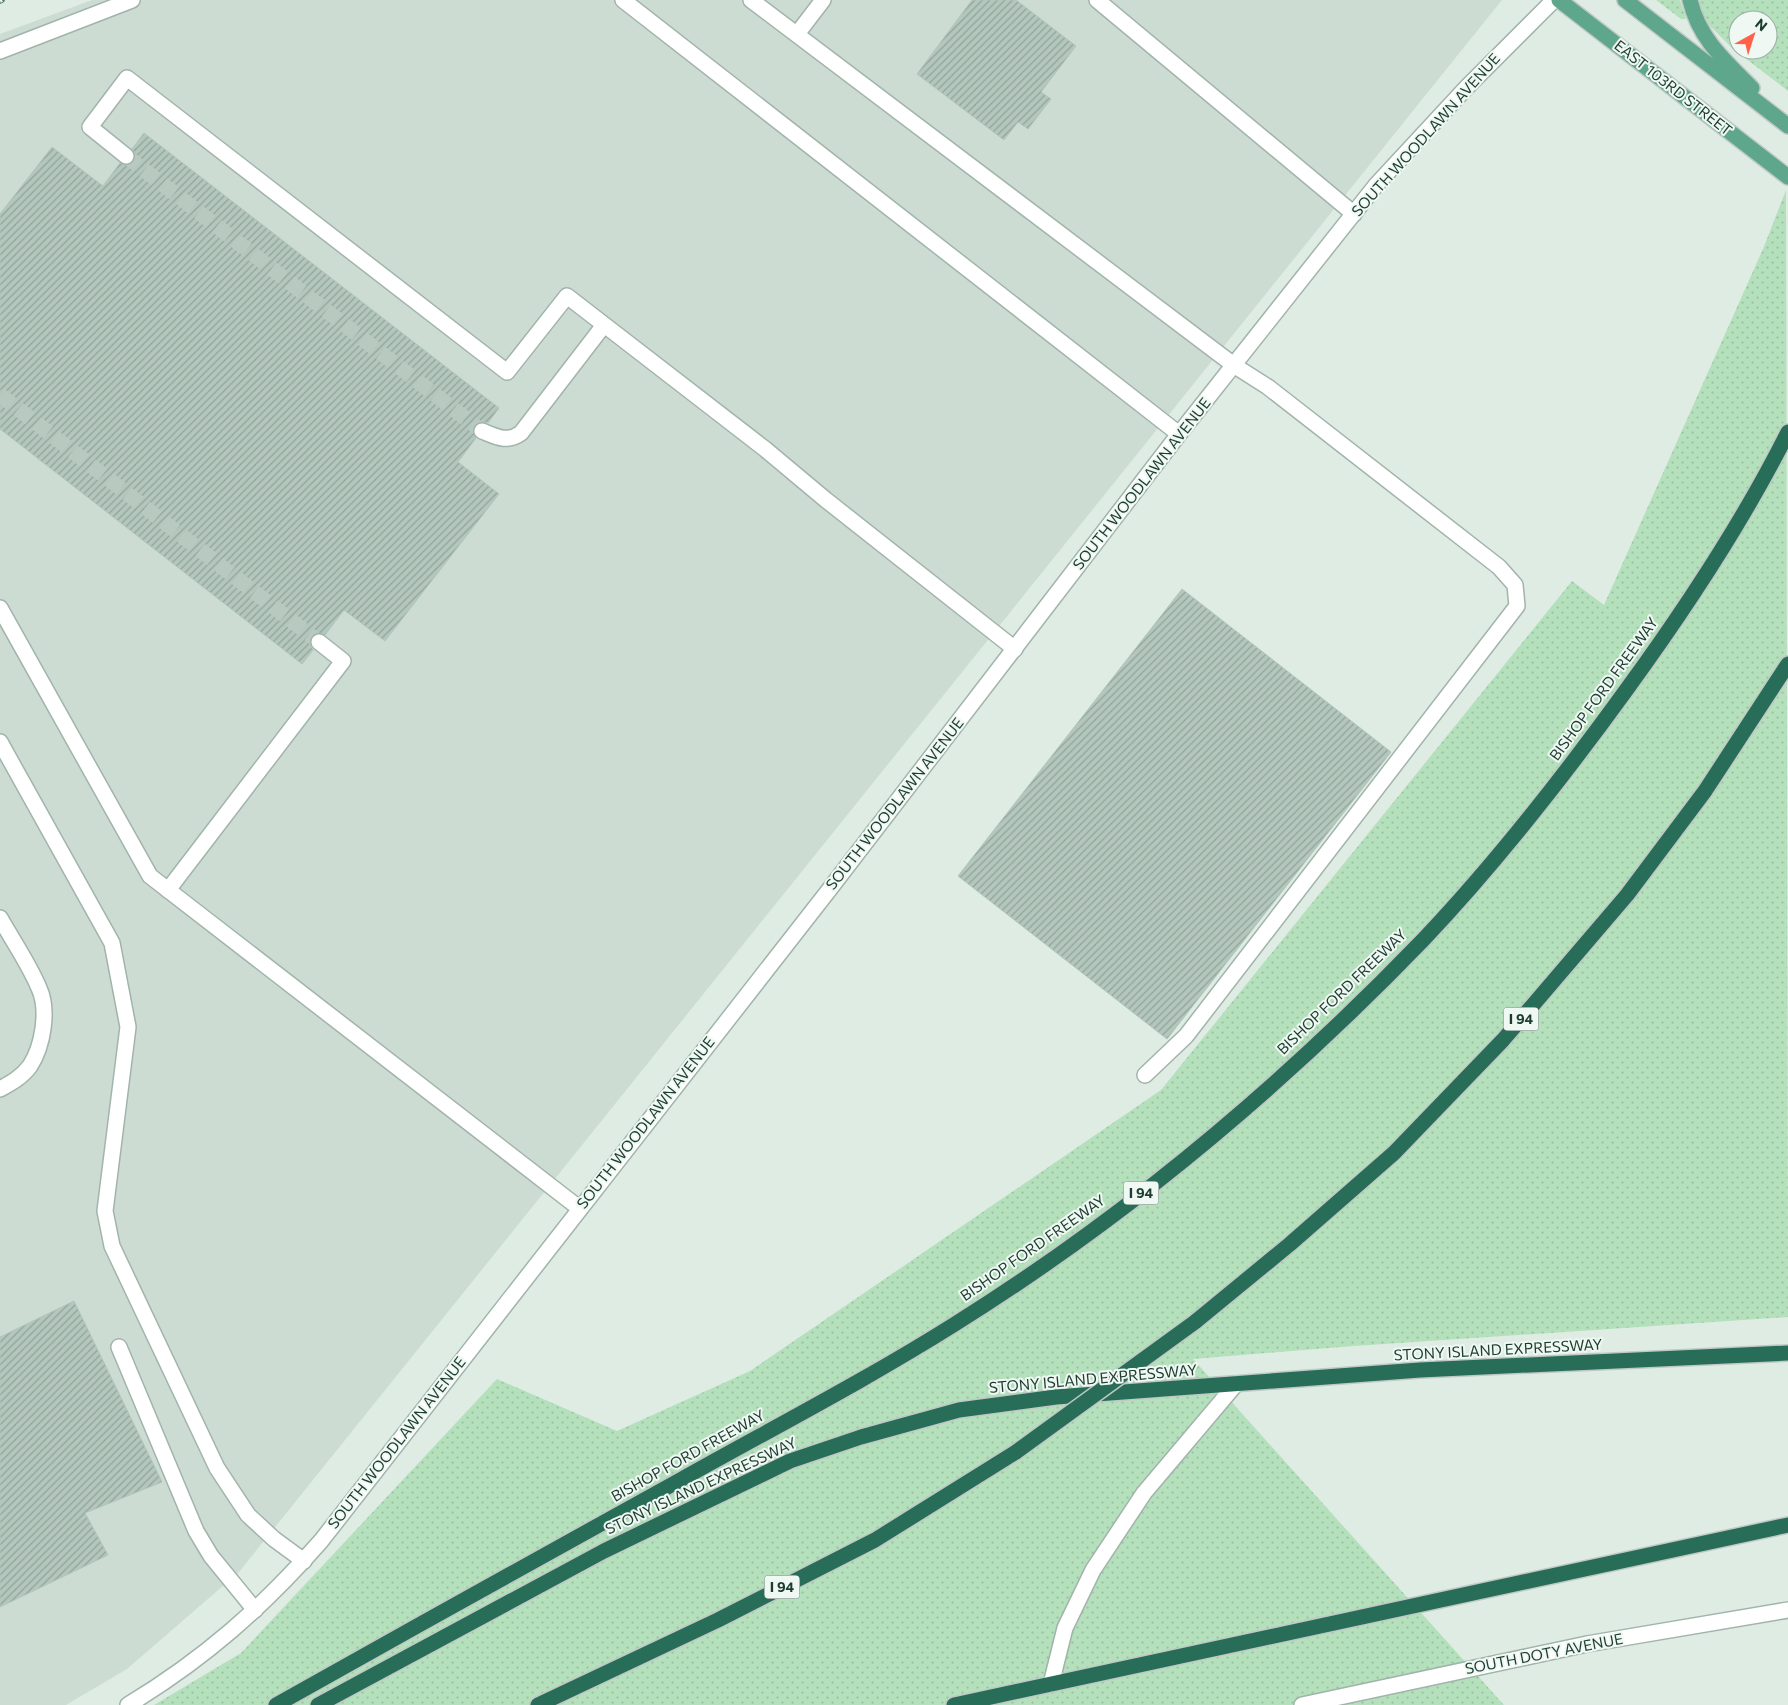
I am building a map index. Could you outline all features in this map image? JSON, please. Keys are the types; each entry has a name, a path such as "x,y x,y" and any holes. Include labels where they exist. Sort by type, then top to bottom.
{"highway":[{"name":"BISHOP FORD FREEWAY","path":"276,1705 804,1411 955,1324 1085,1236 1186,1159 1338,1024 1425,937 1503,848 1578,757 1672,626 1741,517 1788,432"},
{"name":"I 94","path":"538,1705 718,1620 876,1540 1016,1452 1195,1322 1290,1244 1394,1153 1503,1040 1627,896 1706,790 1788,664"},
{"name":"STONY ISLAND EXPRESSWAY","path":"318,1705 604,1551 712,1497 799,1458 861,1437 959,1410 1056,1397 1420,1370 1787,1353"},
{"path":"954,1705 1788,1525"}],"main road":[{"name":"EAST 103RD STREET","path":"1559,0 1788,176"},
{"path":"1625,0 1788,126"},
{"path":"1690,0 1709,45 1788,126"}],"street":[{"path":"0,51 132,0"},
{"path":"623,0 1179,434"},
{"path":"751,0 1235,366 1268,386 1499,567 1515,585 1516,606 1186,1036 1145,1075"},
{"path":"797,34 823,0"},
{"path":"1097,0 1354,214"},
{"name":"SOUTH WOODLAWN AVENUE","path":"251,1614 304,1561 1016,649 1179,434 1378,184 1466,88 1554,0"},
{"path":"126,156 90,127 127,78 507,372 567,296 765,449 826,500 1016,649"},
{"path":"482,431 502,439 514,439 521,433 604,325"},
{"path":"0,608 141,863 150,876 579,1208"},
{"path":"168,890 343,661 319,642"},
{"path":"0,742 112,944 128,1027 105,1211 112,1246 217,1468 248,1515 274,1539 304,1561"},
{"path":"0,918 40,988 44,1004 42,1027 33,1058 16,1080 0,1089"},
{"path":"119,1347 196,1531 251,1614 200,1658 128,1705"},
{"path":"1051,1684 1065,1628 1093,1570 1144,1493 1236,1384"},
{"name":"SOUTH DOTY AVENUE","path":"1302,1705 1587,1644 1788,1610"}],"shaded area":[{"path":"92,0 1502,0 239,1572 127,1669 66,1705 0,1705 0,34"}],"green space":[{"path":"1656,0 1680,0 1686,19 1681,19"},
{"path":"1697,0 1788,0 1788,91 1748,60 1778,60 1778,10 1728,10 1728,44 1709,25"},
{"path":"1786,190 1788,1317 1354,1346 1193,1359 1504,1705 154,1705 241,1653 497,1379 617,1431 750,1371 1161,1090 1572,581 1604,605 1763,249"}],"building":[{"path":"972,0 1016,0 1076,46 1041,92 1051,99 1028,129 1018,122 1004,140 917,74"},
{"path":"144,133 499,408 488,423 481,422 476,424 473,432 476,438 458,462 499,494 385,641 344,610 325,635 316,633 311,637 310,645 313,650 302,664 0,429 0,214 52,147 103,186 120,163 129,165 134,161 135,153 132,149"},
{"path":"1182,589 1391,752 1167,1039 958,876"},
{"path":"74,1301 162,1482 85,1513 108,1555 0,1607 0,1337"}],"tunnel":[{"path":"126,156 482,431"},
{"path":"0,395 319,642"}]}
